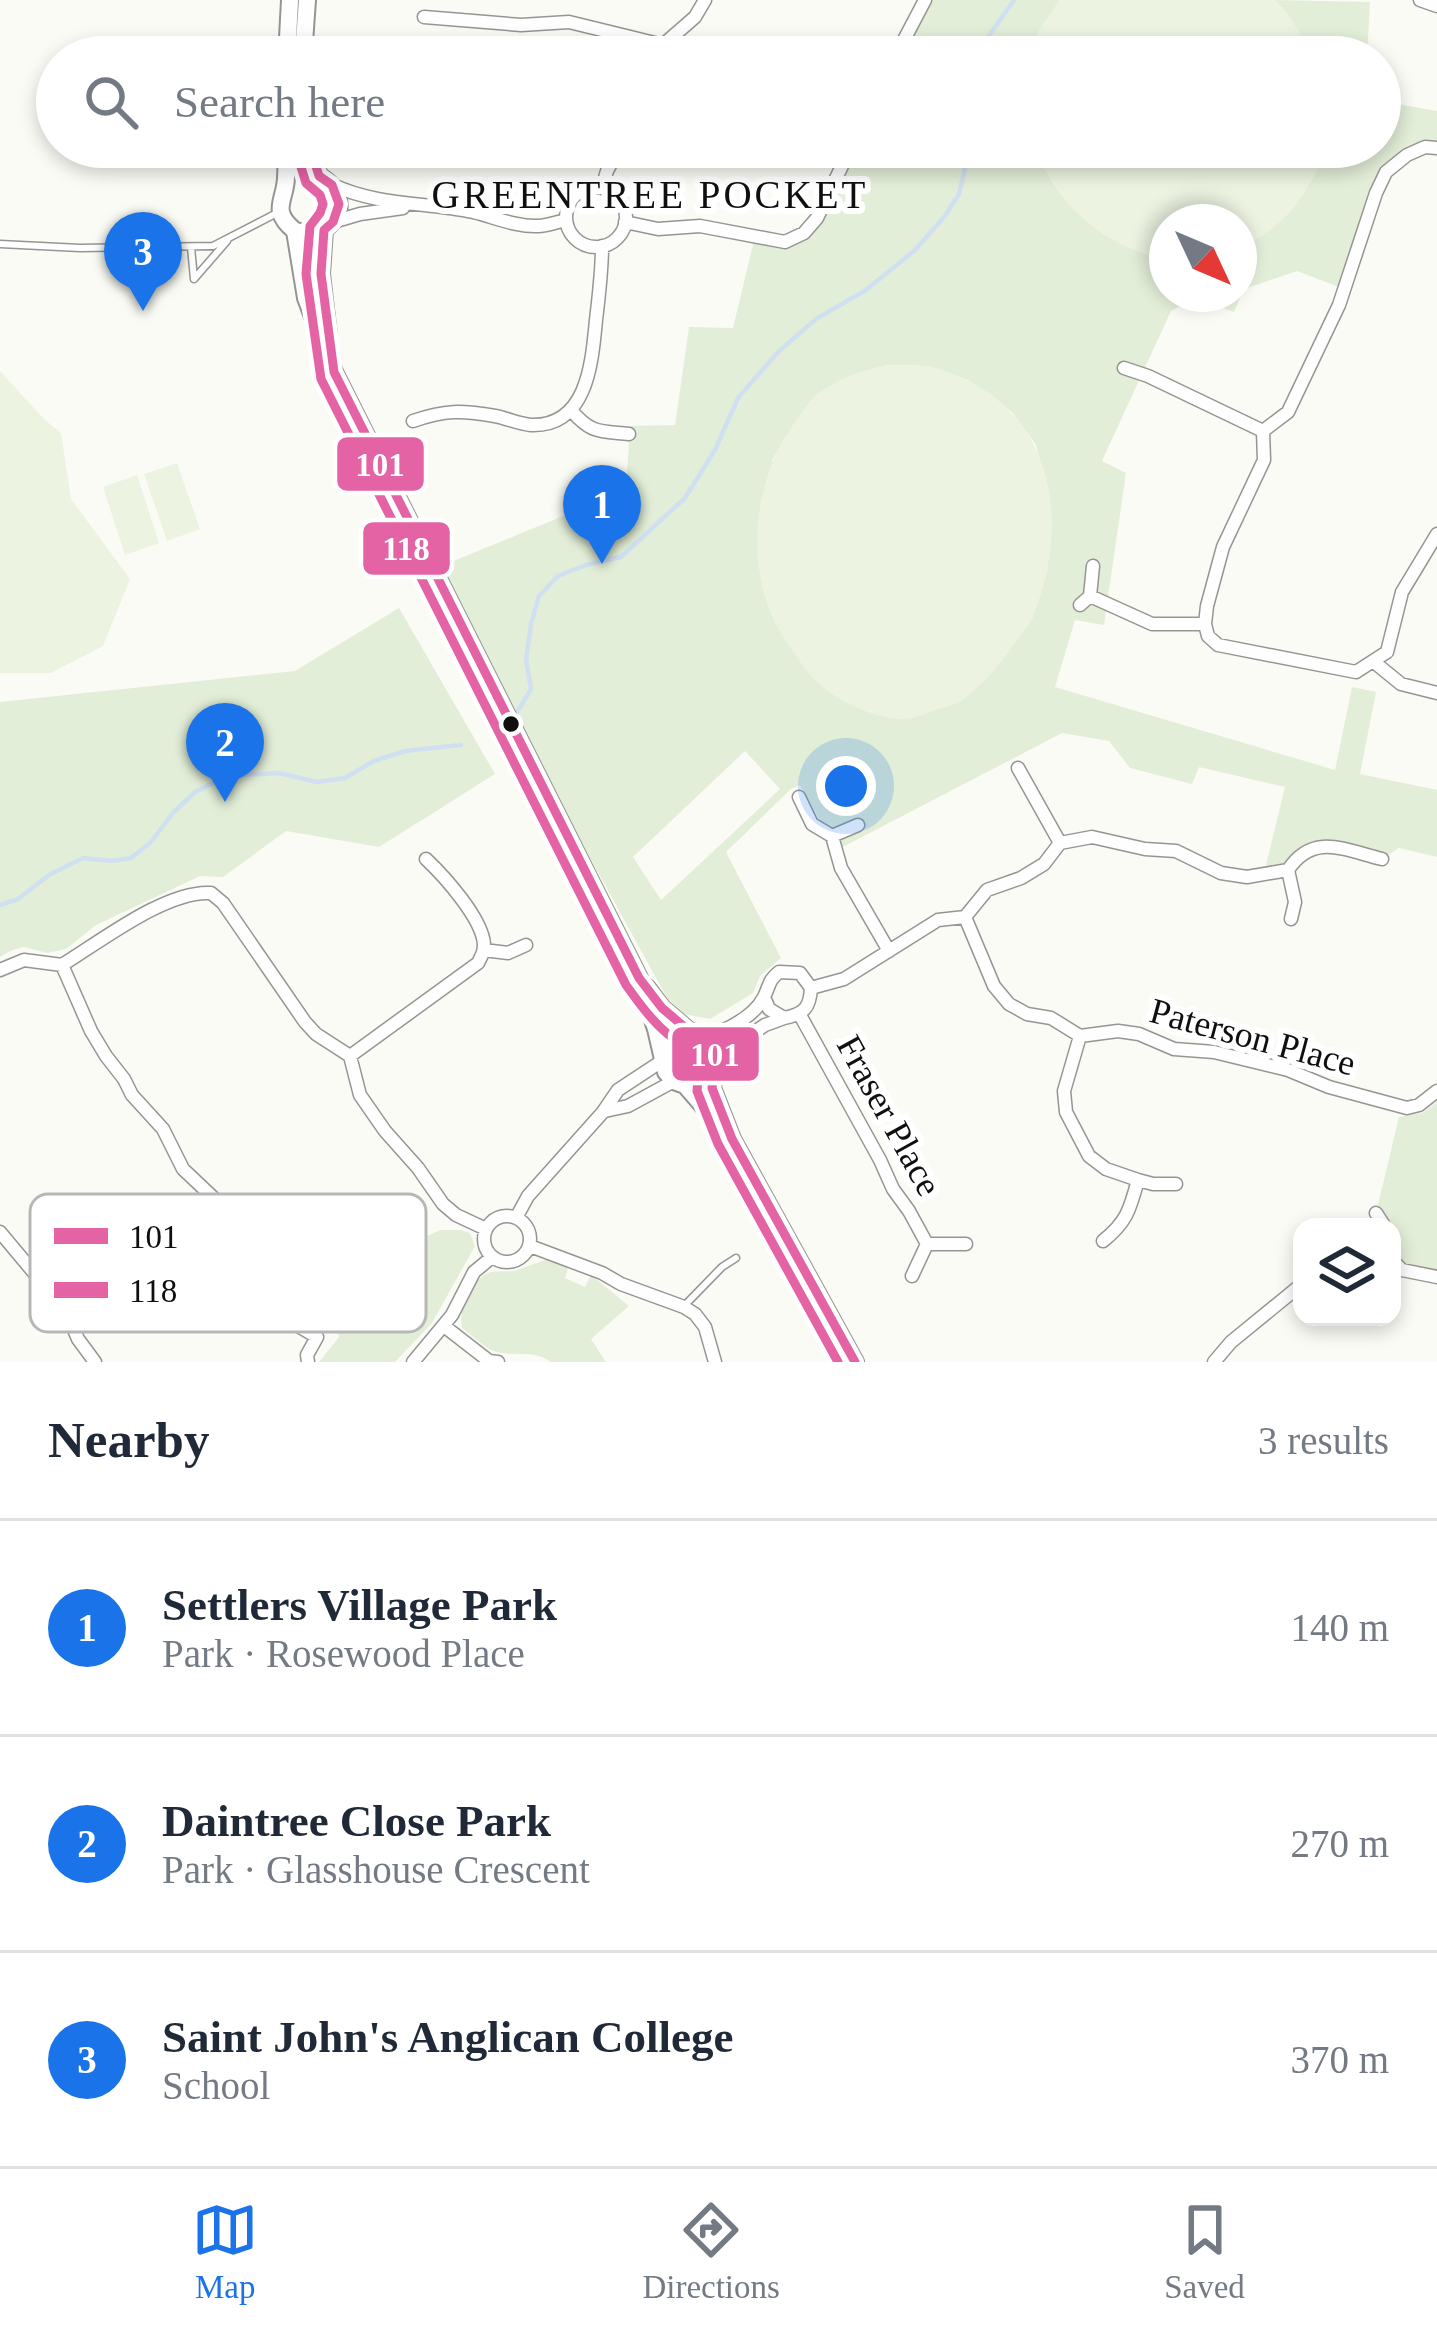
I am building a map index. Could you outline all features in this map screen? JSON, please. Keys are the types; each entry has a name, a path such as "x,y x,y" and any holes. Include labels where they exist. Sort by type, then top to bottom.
{"street":[{"path":"288,36 290,0"},
{"path":"304,36 307,0"},
{"path":"678,36 705,0"},
{"path":"906,36 926,0"},
{"path":"1420,0 1437,6"},
{"path":"424,17 521,25 569,22 615,36"},
{"path":"1401,160 1425,147 1437,148"},
{"path":"287,168 280,212 295,230 310,234 360,214 416,206"},
{"path":"320,168 339,204 329,226 321,274 334,372"},
{"path":"602,188 609,168"},
{"path":"625,222 658,229 700,226 785,242 804,233 817,218 841,168"},
{"path":"1263,431 1288,412 1339,305 1376,193 1391,168"},
{"path":"287,184 302,175 326,180 354,195 508,222 539,226 566,220"},
{"path":"587,188 612,192 623,204 625,222 616,239 602,246 581,243 570,233 566,220 571,201 587,188"},
{"path":"295,230 306,298 334,372 639,978 666,1072 732,1139"},
{"path":"413,422 443,410 530,424 550,422 572,410 587,384 592,358 602,246"},
{"path":"1124,368 1263,431"},
{"path":"572,410 592,430 629,434"},
{"path":"1263,431 1264,460 1223,548 1207,605 1208,636 1218,645 1356,672 1387,652 1402,592 1437,534"},
{"path":"1093,566 1085,601 1152,624 1205,624"},
{"path":"1374,662 1401,684 1437,693"},
{"path":"1018,768 1060,843"},
{"path":"799,797 812,824 832,836 842,868 889,951"},
{"path":"832,836 857,825"},
{"path":"811,988 844,979 938,920 965,917 987,890 1044,864 1060,843 1092,837 1177,851 1221,873 1247,878 1288,870"},
{"path":"1291,919 1294,902 1288,870 1298,855 1323,845 1382,859"},
{"path":"350,1056 478,963 484,950 483,937 452,884 426,860"},
{"path":"0,970 24,960 62,965 106,934 185,895 211,893 223,903 305,1022 350,1056 360,1095 442,1204 486,1229"},
{"name":"Paterson Place","path":"965,917 994,986 1009,1004 1027,1014 1051,1018 1080,1036 1118,1030 1139,1034 1174,1049 1214,1052 1288,1070 1328,1087 1407,1108 1437,1091"},
{"path":"484,950 508,952 526,945"},
{"path":"62,965 106,1056 163,1129 183,1169 209,1194"},
{"path":"516,1218 528,1196 618,1090 662,1058 673,1036 725,1030 764,997 767,982 779,972 800,973 811,988 810,1004 800,1015 765,1025 697,1084 679,1083 603,1112"},
{"path":"639,978 662,1008 698,1034 714,1065 712,1088 732,1139 856,1362"},
{"path":"764,997 769,1010 784,1018"},
{"name":"Fraser Place","path":"800,1015 892,1189 927,1244"},
{"path":"1080,1036 1064,1091 1066,1112 1090,1156 1106,1169 1138,1180 1176,1184"},
{"path":"1103,1241 1128,1214 1138,1180"},
{"path":"1376,1213 1379,1218"},
{"path":"496,1218 516,1218 529,1229 530,1246 514,1262 506,1263 492,1257 484,1244 486,1229 496,1218"},
{"path":"0,1232 30,1268"},
{"path":"912,1276 927,1244 966,1244"},
{"path":"530,1246 684,1307 705,1327 715,1362"},
{"path":"413,1362 444,1326 474,1272 492,1257"},
{"path":"1401,1269 1437,1277"},
{"path":"1214,1362 1293,1291"},
{"path":"444,1326 489,1361 498,1362"},
{"path":"75,1332 95,1362"},
{"path":"308,1362 317,1336 310,1332"}],"lane":[{"path":"0,244 213,246 280,212"},
{"path":"191,246 194,279 234,235"},
{"path":"684,1307 736,1258"}],"green space":[{"path":"925,0 1060,0 1037,36 906,36"},
{"path":"1060,0 1274,0 1301,36 1037,36"},
{"path":"1274,0 1370,2 1368,36 1301,36"},
{"path":"1401,105 1437,111 1437,148 1425,147 1401,162"},
{"path":"840,168 1044,168 1086,221 1149,254 1149,312 1171,312 1102,461 1126,473 1104,625 1075,620 1055,687 1335,770 1352,687 1376,692 1360,774 1437,790 1437,857 1399,848 1382,859 1323,845 1288,870 1266,865 1285,787 1199,767 1192,784 1130,768 1109,741 1062,733 837,850 800,785 726,852 781,958 760,976 753,993 710,1019 684,1014 667,998 432,570 626,490 630,426 675,425 689,327 733,328 755,236 785,242 804,233","holes":["928,366 968,380 1012,412 1036,445 1052,522 1047,572 1032,619 772,461 804,411 824,391 868,371","745,751 780,789 661,900 633,857"]},
{"path":"1044,168 1317,168 1300,199 1257,239 1257,204 1149,204 1149,254 1104,234 1070,205"},
{"path":"1318,168 1392,168 1386,172 1344,289 1297,271 1257,285 1257,238 1300,199"},
{"path":"886,365 931,367 971,382 1003,404 1026,432 1042,464 1050,500 1046,577 1026,627 964,699 904,719 856,707 814,679 776,624 765,596 757,535 768,474 796,421 826,388"},
{"path":"0,371 61,433 71,499 130,579 103,646 51,673 0,673"},
{"path":"177,463 200,529 167,541 144,474"},
{"path":"137,475 159,543 125,555 103,487"},
{"path":"399,608 495,774 379,847 286,831 223,877 200,876 96,925 66,949 47,953 24,947 0,957 0,702 295,671"},
{"path":"1437,1102 1437,1277 1401,1263 1401,1218 1379,1218 1376,1213 1399,1117 1422,1113"},
{"path":"440,1230 461,1230 470,1233 475,1246 426,1329 426,1237"},
{"path":"548,1259 569,1265 565,1278 585,1287 591,1275 629,1306 591,1339 606,1362 551,1362 538,1356 501,1353 462,1328 468,1296 484,1275"},
{"path":"338,1332 423,1332 395,1362 319,1362 339,1337"}],"waterway":[{"path":"989,36 1014,0"},
{"path":"517,712 531,689 526,660 539,596 558,576 621,557 685,498 715,450 738,398 778,352 816,319 866,290 914,251 959,194 965,168"},
{"path":"0,905 18,899 49,875 83,858 131,858 195,792 227,776 279,773 317,782 345,778 374,761 405,751 461,745"}],"transit line":[{"name":"118","path":"301,168 306,183 323,204 310,226 306,274 321,379 626,985 666,1032 700,1054 697,1091 718,1144 838,1362"},
{"name":"101","path":"317,168 332,185 339,204 333,222 324,230 321,274 334,372 639,978 662,1008 689,1031 707,1037 714,1048 712,1088 732,1139 855,1362"}],"place":[{"name":"Saint John's Anglican College","path":"143,311"},
{"name":"Settlers Village Park","path":"602,564"},
{"name":"Daintree Close Park","path":"225,802"}],"district":[{"name":"GREENTREE POCKET","path":"650,194"}]}
